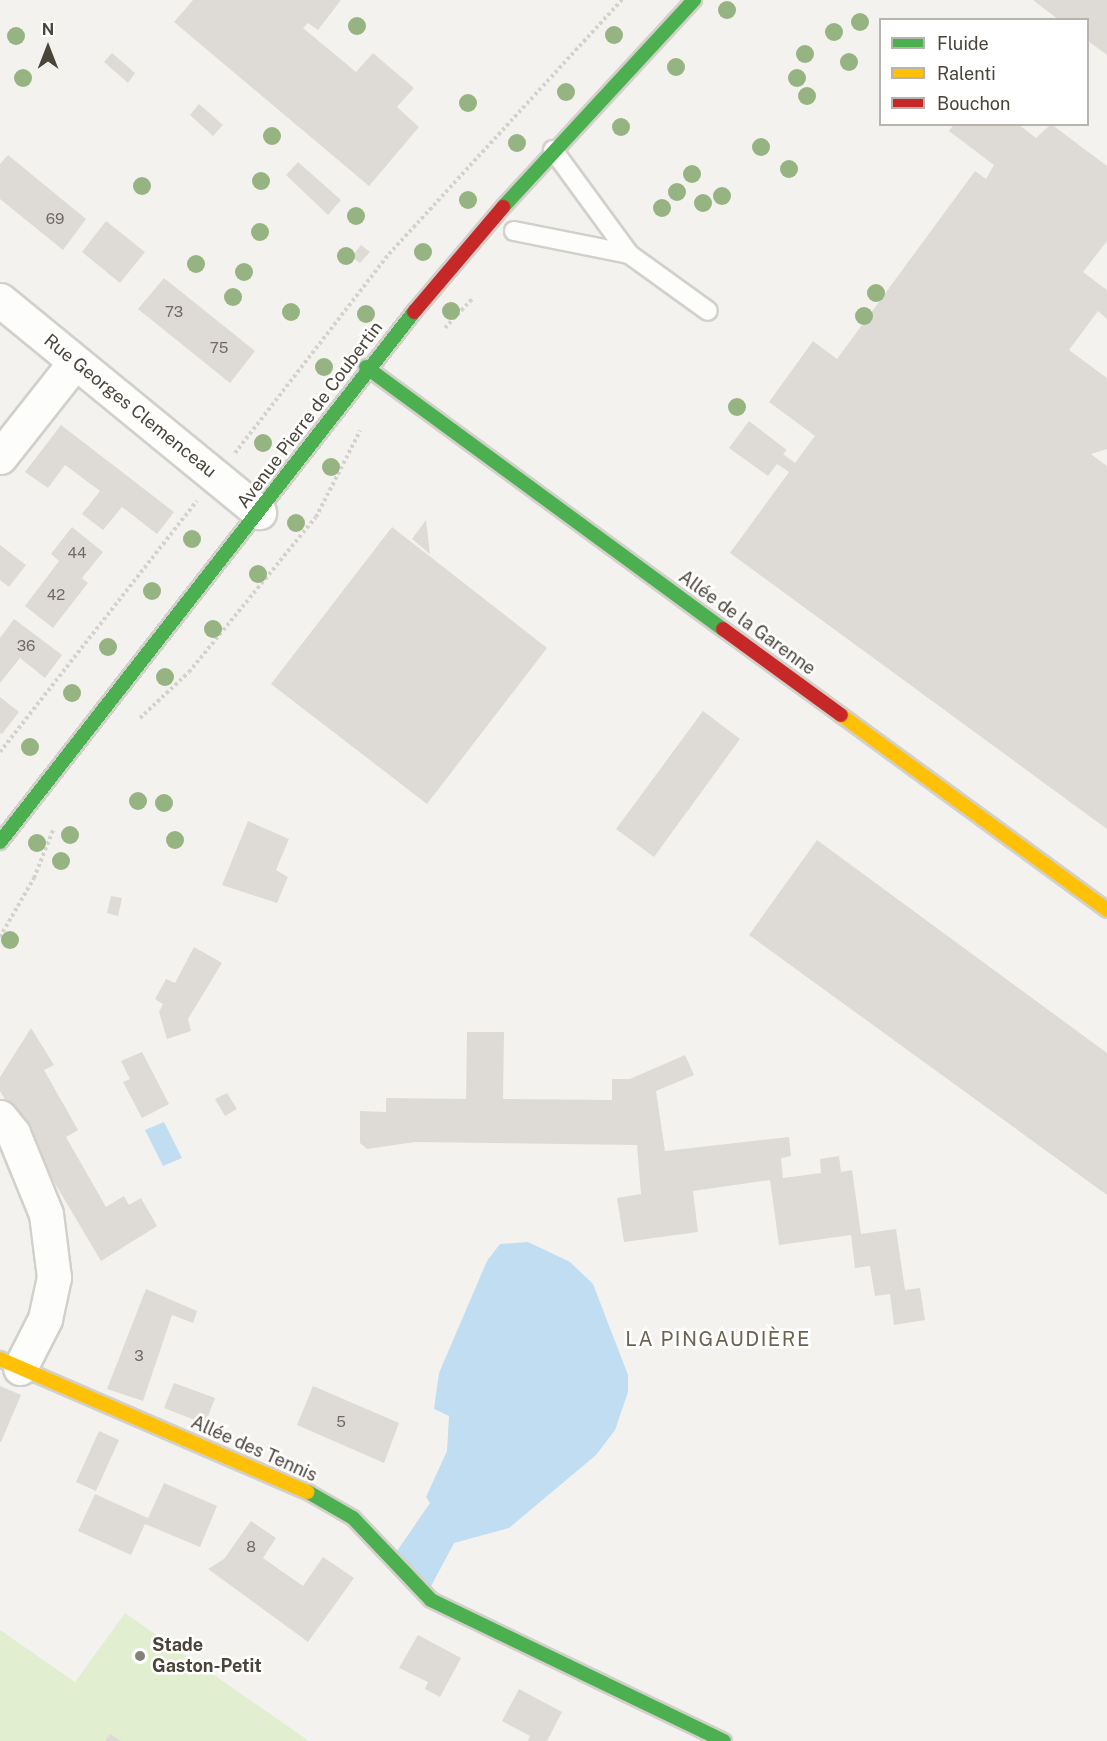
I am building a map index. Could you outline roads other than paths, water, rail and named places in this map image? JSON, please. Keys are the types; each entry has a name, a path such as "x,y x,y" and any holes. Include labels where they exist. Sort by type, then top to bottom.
{"street":[{"name":"Avenue Pierre de Coubertin","path":"0,842 259,512 366,367 553,150 694,0"},
{"name":"Rue Georges Clemenceau","path":"0,300 259,512"},
{"path":"0,457 75,362"},
{"name":"Allée de la Garenne","path":"366,367 1107,910"},
{"path":"0,1117 13,1133 46,1214 54,1277 45,1319 10,1364"},
{"name":"Allée des Tennis","path":"10,1364 290,1481 353,1518 431,1600 724,1741"}],"lane":[{"path":"553,150 629,254 708,311"},
{"path":"514,231 629,254"}],"water":[{"path":"164,1122 182,1158 163,1166 145,1130"},
{"path":"528,1242 570,1262 593,1284 628,1375 628,1392 615,1430 596,1455 509,1528 454,1543 429,1590 395,1554 430,1503 426,1497 447,1451 449,1416 434,1409 439,1373 487,1261 500,1244"}],"place":[{"name":"Stade Gaston-Petit","path":"140,1656"}],"district":[{"name":"LA PINGAUDIÈRE","path":"718,1339"}]}
